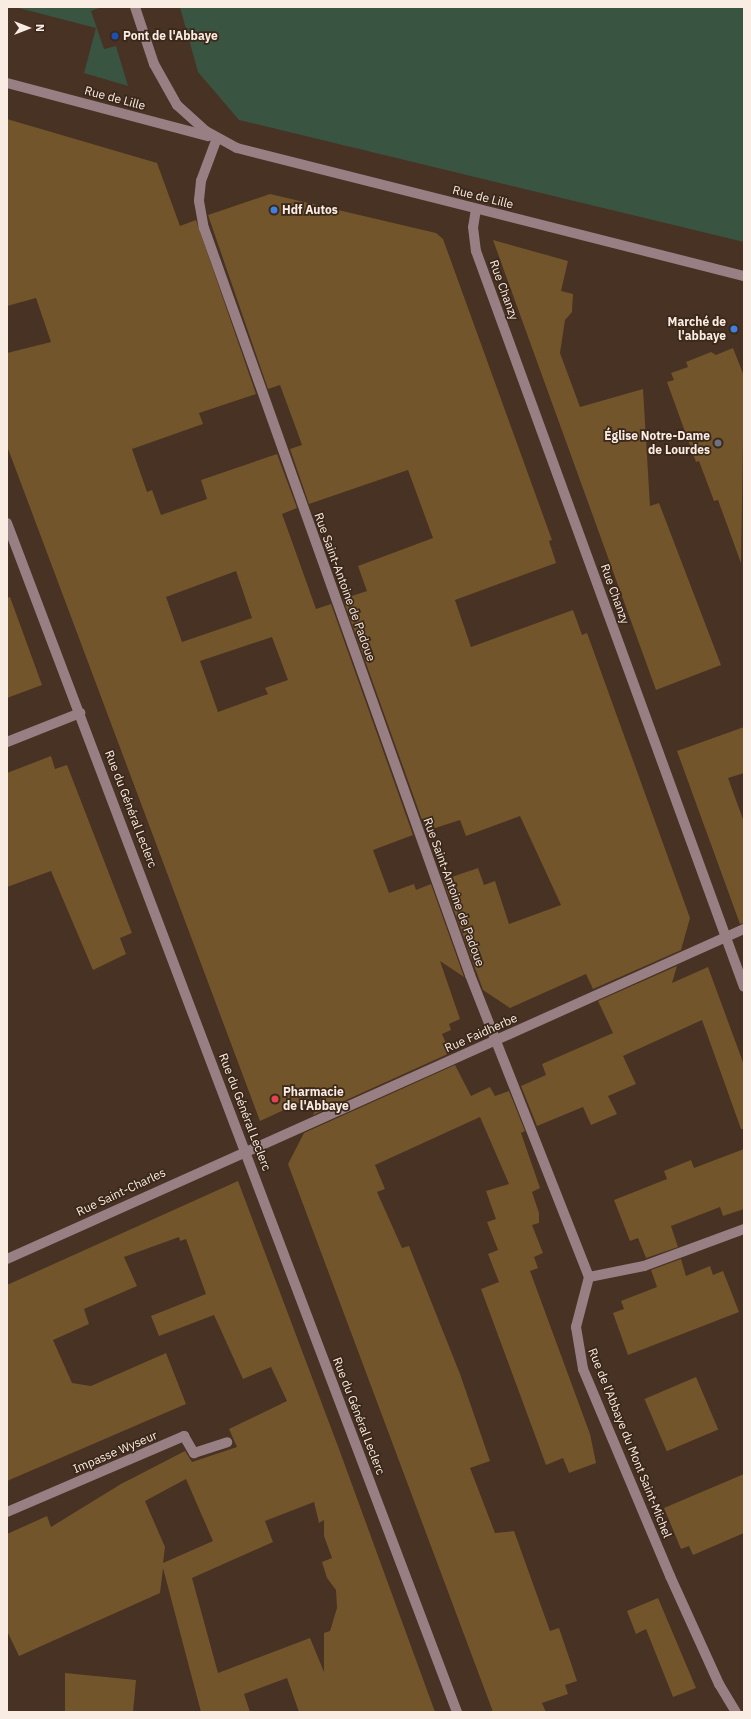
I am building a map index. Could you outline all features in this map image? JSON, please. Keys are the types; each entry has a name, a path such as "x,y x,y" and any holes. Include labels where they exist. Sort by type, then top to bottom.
{"street":[{"name":"Rue de Lille","path":"135,7 164,86 193,121 217,138"},
{"name":"Rue de Lille","path":"7,83 217,138 280,161 744,276"},
{"name":"Rue Saint-Antoine de Padoue","path":"217,138 201,181 199,201 204,228 496,1041"},
{"name":"Rue Chanzy","path":"476,209 473,227 476,251 744,987"},
{"name":"Rue du Général Leclerc","path":"7,523 457,1712"},
{"path":"7,742 80,713"},
{"name":"Rue Faidherbe","path":"245,1150 496,1041 744,929"},
{"path":"496,1041 589,1277 644,1266 744,1229"},
{"name":"Rue Saint-Charles","path":"7,1259 245,1150"},
{"name":"Rue de l'Abbaye du Mont Saint-Michel","path":"589,1277 576,1327 583,1369 673,1584 719,1684 736,1712"},
{"name":"Impasse Wyseur","path":"7,1512 184,1436 194,1453 227,1442"}],"green space":[{"path":"15,7 102,7 91,11 104,49 116,46 128,86 84,73 96,28"},
{"path":"180,7 744,7 744,242 239,120 198,72"}],"building":[{"path":"7,119 157,163 180,226 196,220 256,394 199,413 203,424 132,449 147,492 152,490 161,515 207,499 201,480 277,454 297,508 282,514 316,609 331,604 413,835 373,850 389,893 414,884 416,890 431,884 464,977 440,961 460,1019 449,1024 451,1030 442,1034 450,1053 313,1115 325,1091 260,1121 7,446 7,353 51,342 36,298 7,306","holes":["236,571 252,618 182,642 166,597","272,637 288,680 265,688 268,694 218,712 200,661"]},
{"path":"270,194 436,233 443,239 552,540 549,541 556,563 455,600 471,647 573,610 582,635 587,633 690,918 681,950 593,989 586,974 510,1008 483,990 443,880 478,868 484,885 495,881 509,924 561,905 520,816 466,836 460,820 426,831 343,599 367,591 358,566 433,538 408,470 309,504 290,449 302,445 280,385 268,389 208,215"},
{"path":"493,240 568,261 561,291 573,294 572,312 565,320 560,353 580,407 643,389 650,506 659,503 721,665 656,690"},
{"name":"Église Notre-Dame de Lourdes","path":"733,348 744,376 741,563 718,500 714,501 699,461 696,462 667,382 674,380 671,373 688,367 686,362 711,352 716,355"},
{"path":"10,597 42,685 7,698 7,598"},
{"path":"744,727 744,773 728,778 744,822 744,923 740,924 677,751"},
{"path":"51,756 55,769 67,765 132,933 120,938 126,954 93,970 51,871 7,887 7,773"},
{"path":"677,966 672,983 708,967 744,1065 744,1129 741,1129 702,1020 623,1056 636,1084 608,1096 617,1114 591,1125 583,1107 537,1126 521,1086 546,1075 542,1064 613,1033 598,1001"},
{"path":"455,1065 471,1096 490,1087 495,1096 509,1091 525,1131 521,1133 540,1188 532,1192 539,1213 539,1223 532,1225 543,1253 534,1257 538,1268 530,1271 590,1434 596,1463 569,1473 563,1458 546,1465 481,1289 499,1282 488,1254 498,1250 487,1222 496,1219 486,1191 509,1184 480,1117 375,1165 385,1189 377,1192 402,1248 409,1246 460,1374 490,1461 470,1468 495,1533 514,1531 550,1631 559,1628 577,1681 565,1685 568,1694 542,1703 546,1712 493,1712 288,1164 304,1133"},
{"path":"744,1149 744,1209 723,1216 720,1207 671,1226 678,1247 646,1258 638,1238 630,1241 614,1200 667,1179 664,1171 691,1160 694,1168"},
{"path":"238,1181 339,1449 435,1712 299,1712 287,1678 244,1694 250,1712 201,1712 163,1568 160,1593 19,1656 7,1631 7,1534 47,1516 51,1527 121,1484 185,1451 192,1462 237,1447 229,1429 287,1401 271,1367 243,1379 214,1315 159,1336 151,1316 206,1294 186,1239 180,1241 179,1237 124,1257 137,1286 84,1309 89,1324 53,1340 72,1383 91,1386 166,1353 186,1404 7,1481 7,1285","holes":["186,1479 213,1541 163,1563 165,1547 145,1501","314,1502 319,1523 324,1520 324,1536 332,1558 322,1562 327,1578 336,1590 337,1608 330,1631 324,1633 324,1672 310,1638 218,1673 192,1578 273,1542 265,1521"]},
{"path":"681,1259 686,1276 710,1266 713,1275 723,1271 739,1312 628,1355 613,1313 624,1309 621,1301 657,1287 651,1270"},
{"path":"696,1377 718,1429 667,1451 644,1399"},
{"path":"744,1474 744,1533 693,1555 689,1546 681,1549 664,1508"},
{"path":"658,1598 696,1688 673,1697 646,1629 636,1634 627,1611"},
{"path":"65,1673 136,1680 133,1712 65,1712"}],"place":[{"name":"Pont de l'Abbaye","path":"115,36"},
{"name":"Hdf Autos","path":"274,210"},
{"name":"Marché de l'abbaye","path":"734,329"},
{"name":"Église Notre-Dame de Lourdes","path":"718,443"},
{"name":"Pharmacie de l'Abbaye","path":"275,1099"}]}
